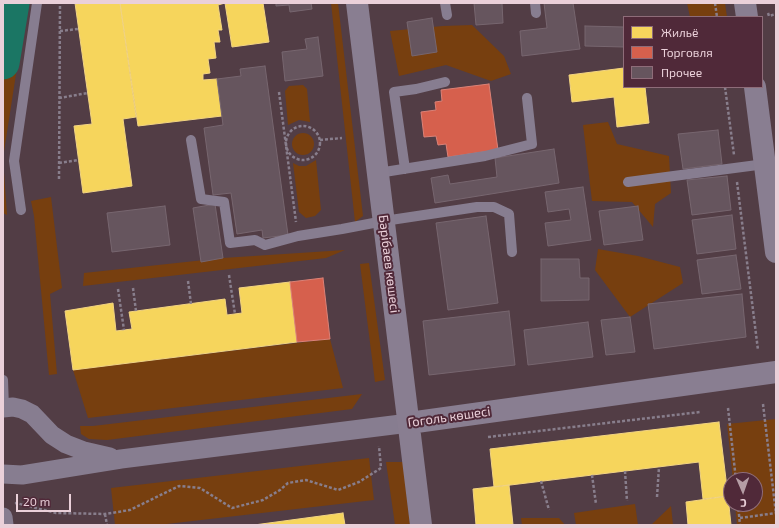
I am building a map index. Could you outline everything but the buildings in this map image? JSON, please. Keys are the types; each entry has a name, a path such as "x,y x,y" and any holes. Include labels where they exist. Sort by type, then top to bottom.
{"street":[{"name":"Бәрібаев көшесі","path":"357,3 421,525"},
{"path":"745,3 747,16"},
{"path":"755,88 776,252"},
{"name":"Гоголь көшесі","path":"3,476 22,475 121,459 409,423 776,372"},
{"path":"3,408 13,407 22,409 32,414 52,435 66,444 84,451 121,459"},
{"path":"3,517 4,525"}],"lane":[{"path":"21,210 14,161 36,3"},
{"path":"445,3 447,15"},
{"path":"405,169 394,92 416,89 445,82"},
{"path":"378,173 485,156 532,144 527,98"},
{"path":"191,140 200,199 224,202 230,243 256,240 265,245 298,236 384,221 477,207 494,207 509,214 512,252"},
{"path":"628,182 765,164"},
{"path":"3,380 3,408"}],"path":[{"path":"59,179 60,3"},
{"path":"715,3 717,16"},
{"path":"767,10 768,16 776,14"},
{"path":"60,31 78,29"},
{"path":"725,88 758,350"},
{"path":"279,92 298,236"},
{"path":"59,98 88,93"},
{"path":"303,126 314,131 320,140 318,151 315,155 306,160 295,158 291,155 286,146 288,135 292,130 303,126"},
{"path":"320,140 342,138"},
{"path":"59,163 79,160"},
{"path":"229,275 235,314"},
{"path":"188,281 191,304"},
{"path":"133,288 136,311"},
{"path":"118,290 124,330"},
{"path":"740,518 776,514 763,404"},
{"path":"728,408 735,472"},
{"path":"488,437 700,412"},
{"path":"16,503 56,513 105,514 130,510 179,486 200,488 232,508 263,500 280,490 288,483 306,480 338,490 359,482 381,468 379,446"},
{"path":"657,497 659,467"},
{"path":"625,471 627,500"},
{"path":"592,475 596,504"},
{"path":"541,481 549,510"},
{"path":"739,512 740,525"},
{"path":"105,514 107,525"}],"shaded area":[{"path":"3,3 27,3 3,158"},
{"path":"331,3 338,3 363,216 355,222"},
{"path":"687,3 725,3 727,16 690,16"},
{"path":"472,25 504,56 511,74 491,81 446,65 399,76 390,31"},
{"path":"303,85 307,89 310,122 299,120 288,125 285,91 289,86"},
{"path":"608,122 617,144 669,156 671,193 655,204 653,227 632,202 592,201 583,125"},
{"path":"303,133 311,136 314,144 311,152 303,155 295,152 292,144 295,136"},
{"path":"3,158 7,215 3,213"},
{"path":"316,160 321,210 315,216 306,218 299,212 293,163 299,166 306,166"},
{"path":"51,197 62,288 50,294 57,374 49,375 34,216 31,201"},
{"path":"598,249 638,256 680,267 683,283 630,317 595,270"},
{"path":"345,250 326,258 83,286 84,273 223,258"},
{"path":"369,263 385,380 375,382 360,264"},
{"path":"330,339 343,388 88,418 73,370"},
{"path":"362,394 352,409 107,440 89,439 81,434 80,426 93,426"},
{"path":"776,419 776,525 737,525 736,512 763,512 763,472 732,472 727,424"},
{"path":"369,458 374,500 158,525 115,525 111,488"},
{"path":"386,462 403,462 410,525 395,525"},
{"path":"635,504 638,525 576,525 574,513"},
{"path":"671,506 673,525 651,525"},
{"path":"521,518 559,518 565,525 522,525"}],"waterway":[{"path":"3,63 13,3"}]}
